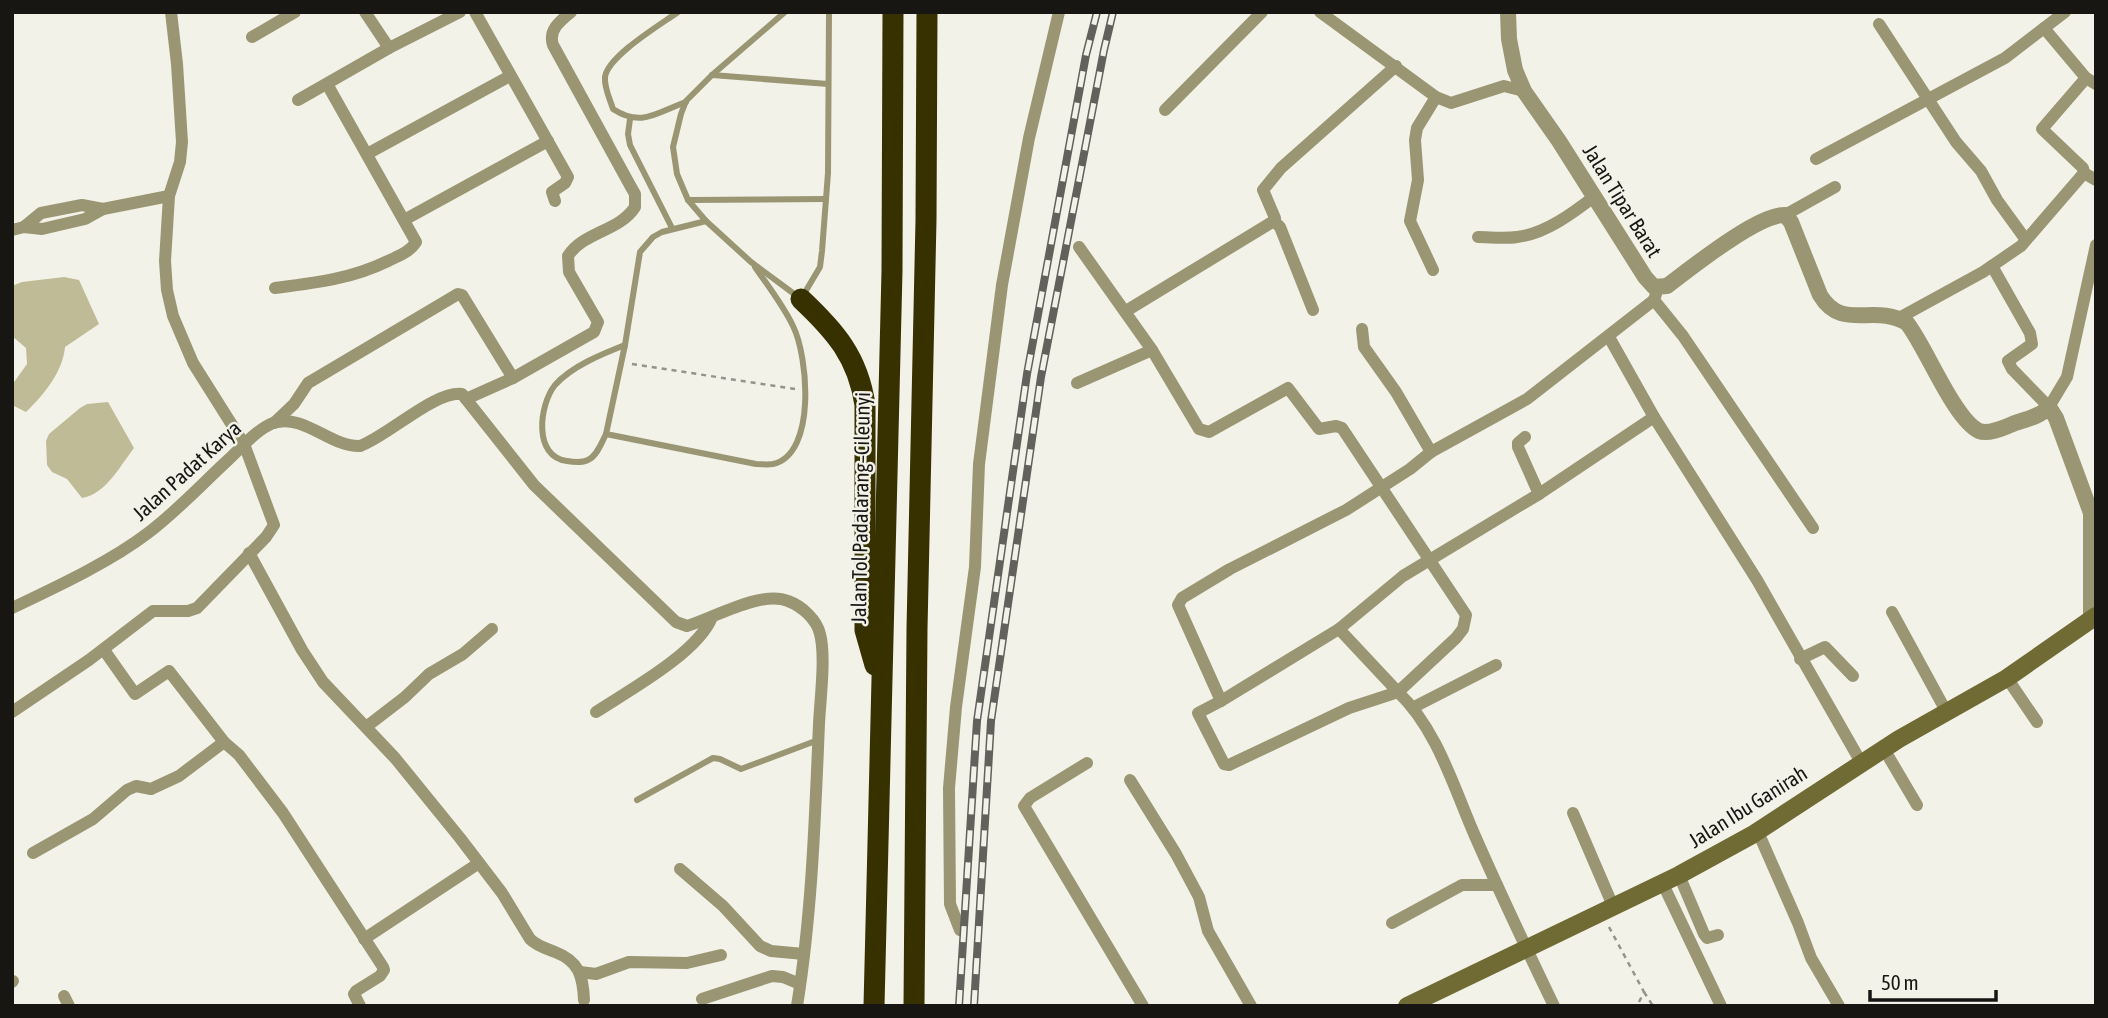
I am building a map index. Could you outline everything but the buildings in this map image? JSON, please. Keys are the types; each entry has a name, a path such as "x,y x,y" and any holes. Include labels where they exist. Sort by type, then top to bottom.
{"highway":[{"name":"Jalan Tol Padalarang–Cileunyi","path":"874,1006 892,271 893,12"},
{"path":"914,1006 927,12"},
{"path":"801,299 829,325 847,349 862,385 865,417 865,630 881,687"}],"main road":[{"name":"Jalan Ibu Ganirah","path":"1406,1006 1671,879 1758,832 1884,749 2007,678 2093,618"}],"street":[{"path":"12,712 104,650 153,611 188,611 197,608 266,537 274,525 244,444 192,363 173,316 167,290 165,261 169,195 180,162 181,142 171,12"},
{"path":"252,37 295,12"},
{"path":"365,12 389,48"},
{"path":"298,100 389,48 460,12"},
{"path":"475,12 568,177 565,183 552,192 555,201"},
{"path":"571,12 552,32 553,45 635,194 635,207 622,220 580,244 568,256 569,272 598,322 594,332 513,378 466,398 534,485 676,622 687,626 772,597 798,606 813,619 820,634 817,788 804,954 797,1006"},
{"path":"960,930 950,904 949,788 956,707 975,567 979,464 1002,285 1029,138 1059,12"},
{"path":"1165,110 1262,12"},
{"path":"1320,12 1436,97 1451,103 1504,86 1524,91"},
{"name":"Jalan Tipar Barat","path":"1508,12 1509,39 1515,69 1524,91 1595,196 1656,294 1756,224 1776,215 1785,215"},
{"path":"1816,159 2005,58 2065,12"},
{"path":"1879,24 1956,142 1980,171 2026,240"},
{"path":"2044,28 2091,81 2042,129 2083,168 2084,173 2096,180"},
{"path":"1313,310 1263,190 1281,168 1396,66"},
{"path":"367,154 510,76"},
{"path":"275,288 351,277 394,258 416,243 327,84"},
{"path":"1433,270 1410,221 1418,180 1415,140 1417,128 1436,97"},
{"path":"404,220 548,141"},
{"path":"1899,318 1992,266 2026,240 2084,173"},
{"path":"1835,187 1785,215 1791,222 1820,295 1831,311 1845,315 1887,315 1899,318 1912,329 1959,411 1978,430 1987,432 2013,424 2044,412 2049,407 2067,377 2096,245"},
{"path":"18,228 41,213 82,205 103,209 169,195"},
{"path":"1478,237 1516,238 1527,235 1571,214 1595,196"},
{"path":"1126,312 1274,221"},
{"path":"1079,247 1152,350 1196,426 1203,432 1209,432 1289,388 1318,429 1336,426 1342,428 1431,560 1466,615 1466,621 1456,639 1398,692 1349,708 1227,765 1222,762 1197,715 1199,712 1339,629 1403,576 1431,560 1539,494 1654,417"},
{"path":"1992,266 2030,333 2032,344 2008,361 2056,418 2091,513 2093,618"},
{"path":"274,423 294,404 308,383 458,294 463,295 513,378"},
{"path":"1221,701 1178,606 1182,598 1230,569 1346,510 1381,489 1431,452 1527,399 1609,337 1656,294 1813,528"},
{"path":"2082,303 2096,305"},
{"path":"1362,329 1364,347 1396,392 1431,452"},
{"path":"1609,337 1654,417 1757,580 1862,764"},
{"path":"1077,383 1152,350"},
{"name":"Jalan Padat Karya","path":"12,608 92,567 148,533 244,444 274,423 299,424 316,429 342,443 360,446 436,401 455,394 462,394 466,398"},
{"path":"1525,437 1518,443 1518,447 1539,494"},
{"path":"249,553 302,650 323,682 395,758 502,893 535,944 561,954 580,972 596,974 629,962 687,963 721,955"},
{"path":"1892,612 1946,711"},
{"path":"596,712 693,645 707,630 712,617"},
{"path":"366,727 405,697 429,674 463,654 492,629"},
{"path":"1339,629 1414,707 1428,731 1554,1006"},
{"path":"1800,659 1825,647 1853,676"},
{"path":"104,650 135,694 169,671 283,813 384,970 380,976 356,991 354,995 360,1006"},
{"path":"1414,707 1496,665"},
{"path":"2007,678 2037,722"},
{"path":"33,853 93,818 127,790 136,786 151,789 179,776 224,742"},
{"path":"1884,749 1917,805"},
{"path":"1087,763 1030,798 1024,806 1143,1006"},
{"path":"1130,780 1176,854 1199,897 1208,931 1251,1006"},
{"path":"1573,813 1607,909"},
{"path":"1758,832 1811,958 1839,1006"},
{"path":"364,939 479,863"},
{"path":"680,869 723,906 760,946 771,951 804,954"},
{"path":"1671,879 1707,938 1718,935"},
{"path":"1671,879 1721,1006"},
{"path":"1392,923 1462,885 1497,885"},
{"path":"580,972 584,1000"},
{"path":"702,999 772,976 800,984"}],"lane":[{"path":"678,12 613,61 605,75 605,86 613,109 630,118 650,117 687,102"},
{"path":"785,12 712,75 687,102 681,114 673,147 677,174 688,200 706,221 751,262 801,299 820,267 826,199 829,12"},
{"path":"712,75 828,84"},
{"path":"630,118 630,145 672,228"},
{"path":"688,200 826,199"},
{"path":"625,345 566,376 549,395 544,413 544,444 551,454 561,460 589,460 606,434 625,345 640,252 653,237 672,228 706,221"},
{"path":"606,434 756,464 774,464 790,453 799,438 806,391 803,354 794,327 751,262"},
{"path":"637,800 713,758 741,769 818,740"}],"path":[{"path":"621,362 806,391"},
{"path":"1607,909 1644,992 1653,1006"},
{"path":"1637,1006 1644,992"}],"shaded area":[{"path":"64,277 79,280 99,324 65,347 61,365 52,382 26,412 12,405 12,385 27,364 26,348 12,336 12,286 22,282"},
{"path":"108,402 134,448 105,485 82,498 67,479 52,472 47,465 46,441 49,434 80,408 87,404"}],"railway":[{"path":"959,1006 977,721 1027,374 1086,55 1097,12"},
{"path":"974,1006 991,721 1041,377 1113,12"}]}
